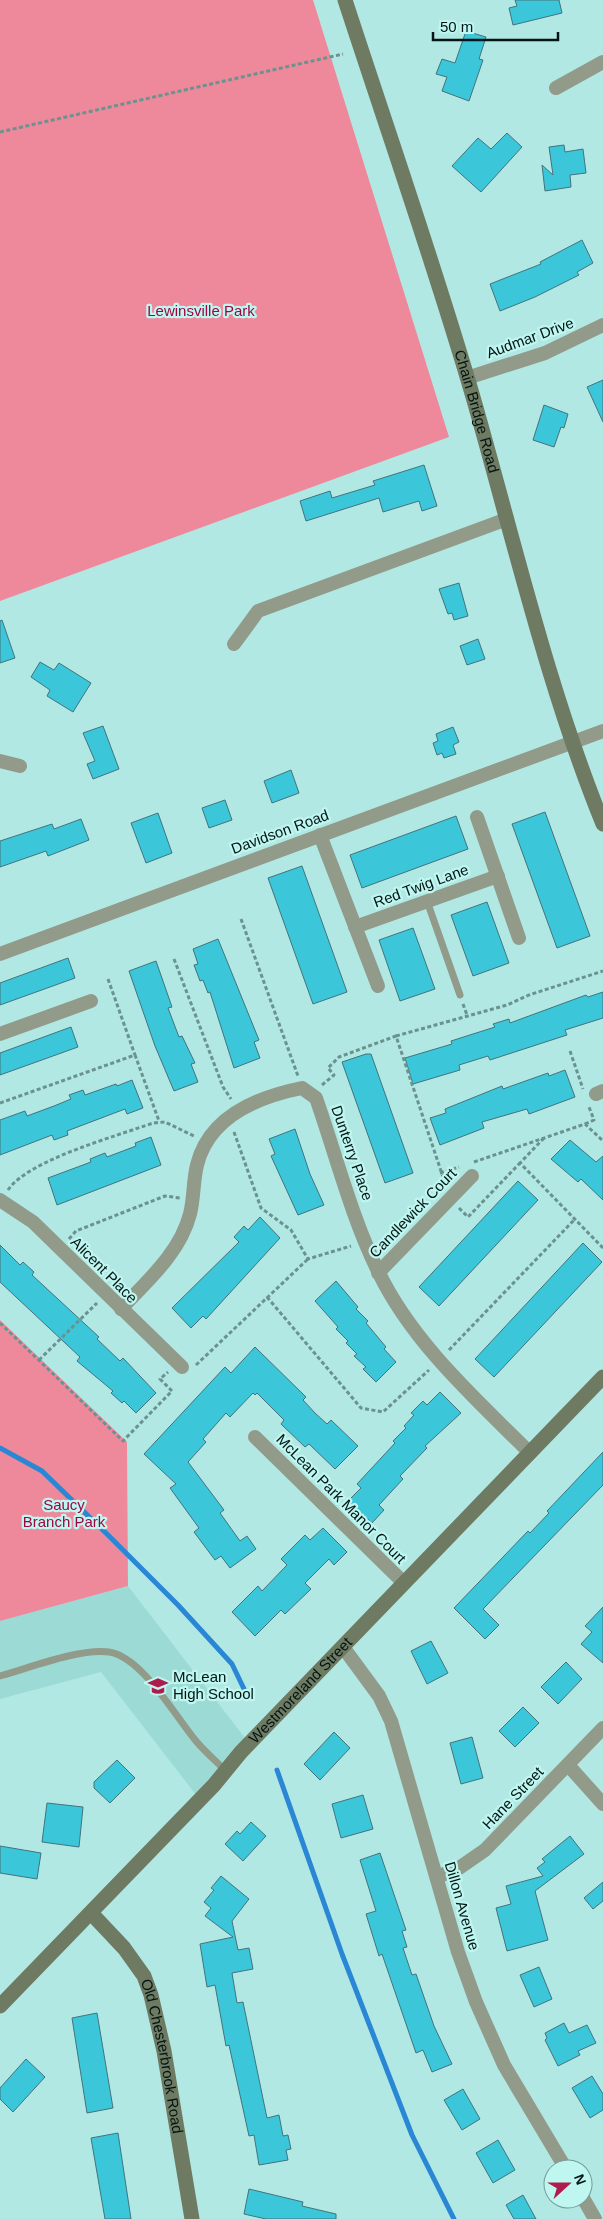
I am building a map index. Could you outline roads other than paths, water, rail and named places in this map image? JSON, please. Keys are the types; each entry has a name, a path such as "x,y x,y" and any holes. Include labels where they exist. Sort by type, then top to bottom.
{"main road":[{"name":"Chain Bridge Road","path":"346,0 467,378 542,648 572,743 603,824"},
{"name":"Westmoreland Street","path":"0,2006 226,1771 241,1752 603,1377"},
{"name":"Old Chesterbrook Road","path":"90,1913 124,1948 144,1976 151,1995 164,2051 192,2219"}],"street":[{"path":"556,88 603,62"},
{"name":"Audmar Drive","path":"467,378 545,353 603,325"},
{"path":"234,644 258,611 507,519"},
{"name":"Davidson Road","path":"0,954 603,731"},
{"path":"0,761 20,766"},
{"path":"477,817 520,938"},
{"path":"320,835 378,986"},
{"name":"Red Twig Lane","path":"355,927 498,876"},
{"path":"0,1034 92,1001"},
{"name":"Dunterry Place","path":"121,1310 166,1262 180,1240 190,1215 197,1165 205,1143 216,1127 233,1114 282,1092 306,1092 316,1098 378,1273 397,1305 439,1361 530,1453"},
{"name":"Candlewick Court","path":"378,1273 472,1176"},
{"name":"Alicent Place","path":"0,1200 33,1222 121,1310 180,1365"},
{"name":"McLean Park Manor Court","path":"255,1437 404,1584"},
{"name":"Dillon Avenue","path":"343,1647 379,1696 391,1721 458,1952 495,2046 560,2159"},
{"name":"Hane Street","path":"437,1877 459,1868 485,1850 603,1728"},
{"path":"568,1765 603,1804"}],"lane":[{"path":"427,901 460,995"},
{"path":"0,1676 86,1653 110,1652 122,1656 142,1673 197,1742 226,1771"}],"waterway":[{"path":"0,1448 42,1471 108,1535 178,1605 232,1664 245,1691"},
{"path":"277,1770 342,1954 412,2135 454,2219"}],"place":[{"name":"McLean High School","path":"158,1686"}],"park label":[{"name":"Lewinsville Park","path":"201,311"},
{"name":"Saucy Branch Park","path":"64,1514"}]}
